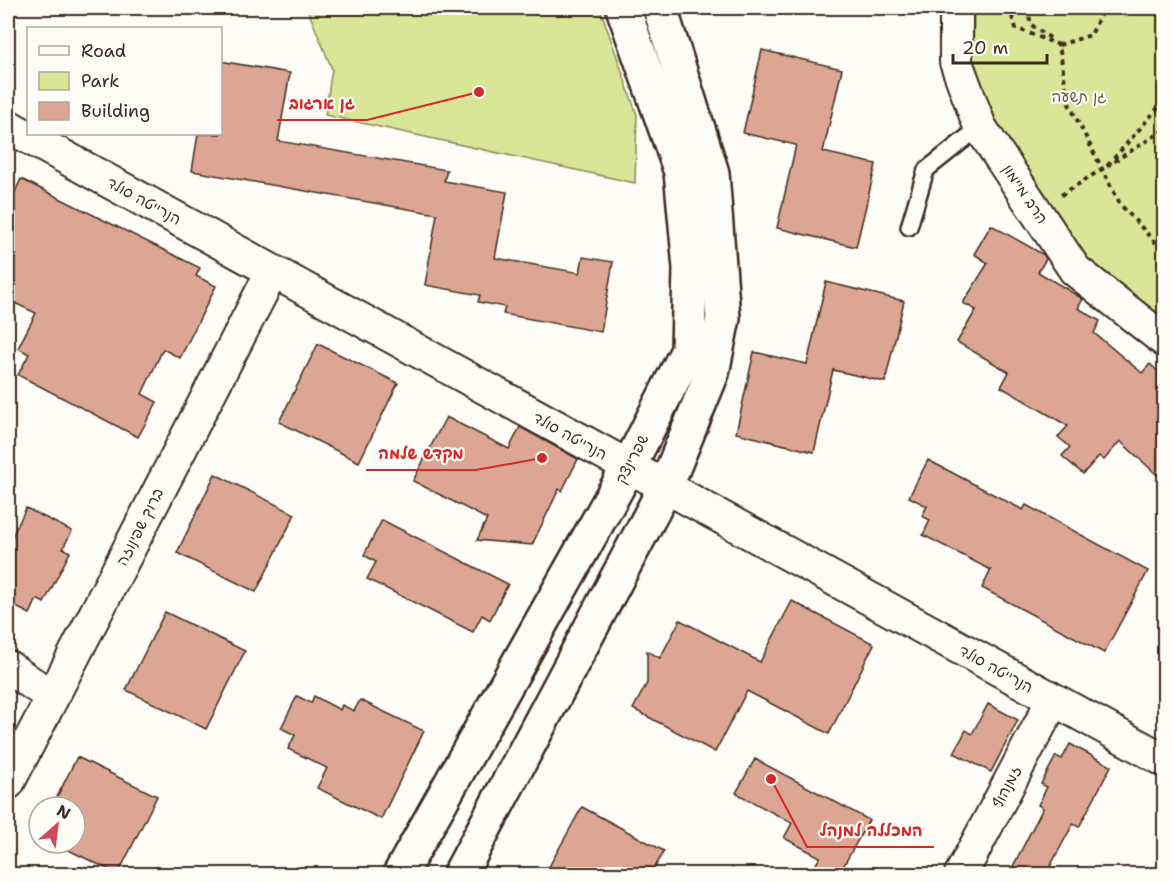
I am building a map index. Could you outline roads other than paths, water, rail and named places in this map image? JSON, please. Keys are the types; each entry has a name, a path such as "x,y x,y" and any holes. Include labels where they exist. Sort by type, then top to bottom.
{"street":[{"name":"שפרינצק","path":"400,874 628,468 688,350 690,268 681,172 623,8"},
{"path":"460,874 665,488 712,373 723,318 712,173 660,8"},
{"name":"הרב מיימון","path":"956,8 956,62 980,127 1075,270 1164,340"},
{"name":"הנרייטה סולד","path":"8,126 1164,760"},
{"name":"ברוך שפינוזה","path":"8,783 272,272"},
{"path":"8,667 52,697"},
{"name":"זמנהוף","path":"961,874 1053,700"}],"lane":[{"path":"909,228 926,170 980,127"}],"place":[{"name":"גן ארגוב","path":"479,92"},
{"name":"מקדש שלמה","path":"542,458"},
{"name":"המכללה למנהל","path":"771,779"}],"park label":[{"name":"גן תשעה","path":"1079,97"}]}
